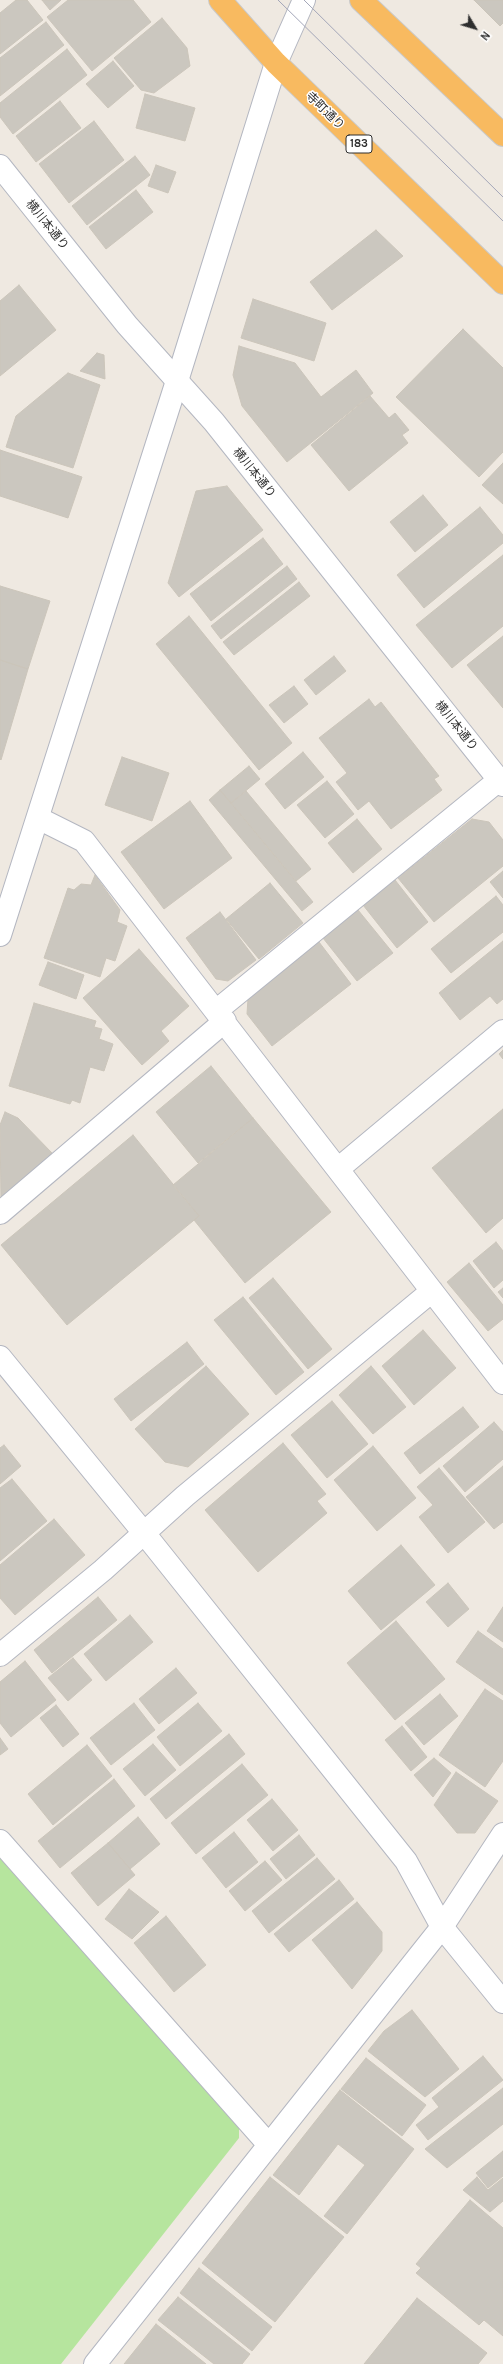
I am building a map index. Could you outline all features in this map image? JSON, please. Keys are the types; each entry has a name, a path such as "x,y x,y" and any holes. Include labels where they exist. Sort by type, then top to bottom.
{"highway":[{"name":"寺町通り","path":"220,0 276,63 503,283"},
{"path":"361,0 503,134"}],"street":[{"path":"0,935 177,381 276,63 304,0"},
{"name":"横川本通り","path":"0,166 127,326 214,422 501,782"},
{"path":"0,1213 220,1016 501,782"},
{"path":"38,818 84,841 503,1382"},
{"path":"338,1169 503,1031"},
{"path":"0,1655 102,1570 185,1496 432,1291"},
{"path":"0,1357 144,1533 406,1862 442,1927 503,2002"},
{"path":"95,2364 442,1927 503,1834"},
{"path":"0,1841 269,2146"}],"green space":[{"path":"0,1856 239,2114 239,2138 61,2364 0,2364"}],"building":[{"path":"16,0 27,0 43,20 0,54 0,13"},
{"path":"42,0 61,0 50,10"},
{"path":"68,0 133,0 151,22 92,71 47,17"},
{"path":"474,0 503,0 503,23 500,26"},
{"path":"162,18 187,48 190,66 154,93 141,90 114,58"},
{"path":"46,22 64,45 0,96 0,58"},
{"path":"67,49 87,75 13,134 0,117 0,103"},
{"path":"113,61 134,86 108,108 86,84"},
{"path":"145,94 195,108 185,141 136,128"},
{"path":"60,101 81,128 36,162 16,136"},
{"path":"94,121 124,160 69,203 39,164"},
{"path":"135,156 150,175 87,225 72,206"},
{"path":"156,165 176,172 168,193 148,186"},
{"path":"136,190 153,212 106,249 89,227"},
{"path":"376,230 403,256 332,310 310,282"},
{"path":"19,285 56,330 0,376 0,301"},
{"path":"253,299 326,323 314,361 241,338"},
{"path":"463,329 503,368 503,452 479,477 396,397"},
{"path":"239,346 295,363 321,397 356,370 373,393 287,462 242,406 233,375"},
{"path":"97,353 104,355 105,379 80,371"},
{"path":"68,373 100,385 73,468 6,447 16,416"},
{"path":"370,396 389,418 395,413 409,430 402,435 408,443 349,491 311,445"},
{"path":"0,450 82,477 68,518 0,496"},
{"path":"503,463 503,504 482,485"},
{"path":"227,486 263,530 179,597 168,583 196,491"},
{"path":"423,495 448,525 415,552 390,522"},
{"path":"480,507 503,535 503,543 424,608 397,575"},
{"path":"263,538 283,564 211,621 190,594"},
{"path":"503,555 503,626 452,668 416,625"},
{"path":"287,566 297,579 221,639 211,626"},
{"path":"299,582 310,596 234,655 223,642"},
{"path":"0,586 50,601 28,669 0,660"},
{"path":"189,616 292,743 259,770 156,644"},
{"path":"503,636 503,708 467,665"},
{"path":"334,656 346,671 316,695 304,680"},
{"path":"0,660 28,669 1,760 0,759"},
{"path":"294,686 308,704 284,723 269,705"},
{"path":"369,699 375,707 381,702 439,776 434,779 442,790 391,829 369,801 358,810 336,782 347,773 319,738"},
{"path":"303,752 324,777 285,809 265,784"},
{"path":"122,757 169,773 152,821 105,805"},
{"path":"249,766 260,779 231,803 220,790"},
{"path":"327,781 354,814 325,838 297,805"},
{"path":"220,790 313,902 302,911 209,800"},
{"path":"246,791 311,869 296,881 231,803"},
{"path":"190,801 232,858 164,909 121,852"},
{"path":"357,819 382,849 353,873 328,843"},
{"path":"472,819 489,822 503,840 503,866 434,922 398,878"},
{"path":"503,871 503,898 490,882"},
{"path":"95,875 120,910 117,922 127,926 115,961 106,958 100,977 44,958 68,888 74,890 81,884 91,885"},
{"path":"395,880 428,922 397,948 363,905"},
{"path":"270,883 303,923 259,959 226,919"},
{"path":"496,896 503,905 503,932 451,973 431,949"},
{"path":"358,910 393,953 357,981 323,938"},
{"path":"220,912 256,960 228,981 216,979 186,938"},
{"path":"503,941 503,999 497,1004 490,996 460,1020 439,993"},
{"path":"319,942 351,984 272,1046 247,1014 248,998"},
{"path":"139,949 189,1006 161,1031 169,1041 142,1065 83,998"},
{"path":"48,962 84,975 76,999 39,985"},
{"path":"34,1003 96,1021 94,1027 102,1029 99,1039 113,1044 104,1071 90,1067 80,1103 72,1100 70,1104 9,1086"},
{"path":"503,1050 503,1059 499,1054"},
{"path":"211,1066 253,1118 198,1163 156,1112"},
{"path":"503,1109 503,1218 486,1233 432,1168"},
{"path":"5,1112 18,1118 52,1153 1,1202 0,1125"},
{"path":"253,1118 331,1212 245,1283 194,1220 199,1216 173,1185"},
{"path":"133,1135 199,1216 67,1325 1,1245"},
{"path":"496,1242 503,1251 503,1280 494,1288 473,1261"},
{"path":"469,1263 503,1305 503,1319 488,1331 447,1282"},
{"path":"273,1278 332,1349 308,1369 249,1298"},
{"path":"503,1288 503,1298 498,1292"},
{"path":"243,1297 304,1372 276,1395 214,1320"},
{"path":"423,1330 456,1368 414,1405 382,1366"},
{"path":"187,1342 204,1364 131,1421 114,1399"},
{"path":"206,1366 249,1414 188,1467 165,1462 135,1429"},
{"path":"371,1366 406,1407 373,1434 339,1395"},
{"path":"332,1401 368,1444 327,1478 291,1435"},
{"path":"463,1407 479,1427 420,1474 404,1453"},
{"path":"494,1422 503,1432 503,1459 465,1492 443,1466"},
{"path":"283,1443 326,1494 317,1501 327,1513 258,1572 205,1510"},
{"path":"4,1445 21,1466 0,1484 0,1448"},
{"path":"373,1446 416,1498 377,1531 334,1480"},
{"path":"503,1466 503,1522 494,1529 466,1497"},
{"path":"439,1468 485,1522 448,1553 419,1517 433,1505 417,1487"},
{"path":"12,1479 47,1521 0,1561 0,1488"},
{"path":"54,1519 85,1555 15,1615 0,1598 0,1565"},
{"path":"401,1545 435,1585 381,1630 348,1591"},
{"path":"448,1583 469,1609 448,1627 426,1602"},
{"path":"98,1597 117,1620 52,1673 34,1650"},
{"path":"503,1607 503,1642 487,1631"},
{"path":"130,1615 153,1642 106,1681 84,1654"},
{"path":"396,1621 445,1679 395,1720 347,1663"},
{"path":"478,1631 503,1649 503,1695 456,1662"},
{"path":"73,1658 92,1680 68,1701 48,1678"},
{"path":"25,1661 56,1700 11,1737 0,1723 0,1682"},
{"path":"176,1668 197,1693 159,1724 139,1699"},
{"path":"485,1689 503,1701 503,1761 485,1787 439,1755"},
{"path":"440,1694 458,1716 424,1745 405,1723"},
{"path":"134,1703 155,1730 111,1765 90,1738"},
{"path":"198,1703 222,1731 180,1766 157,1737"},
{"path":"56,1705 79,1734 63,1747 40,1718"},
{"path":"402,1726 427,1757 411,1771 385,1740"},
{"path":"229,1734 245,1754 166,1819 150,1799"},
{"path":"0,1738 8,1749 0,1755"},
{"path":"153,1744 176,1770 145,1796 123,1769"},
{"path":"87,1745 112,1776 53,1825 28,1794"},
{"path":"434,1758 451,1773 433,1797 414,1775"},
{"path":"242,1764 268,1795 196,1854 171,1823"},
{"path":"456,1772 498,1801 475,1833 457,1833 434,1805"},
{"path":"114,1779 135,1806 60,1868 38,1841"},
{"path":"272,1799 298,1830 273,1851 247,1820"},
{"path":"138,1817 160,1844 130,1869 108,1843"},
{"path":"234,1832 258,1862 226,1888 202,1858"},
{"path":"299,1835 315,1855 286,1879 270,1859"},
{"path":"108,1843 135,1875 98,1906 71,1873"},
{"path":"317,1858 335,1879 269,1933 252,1911"},
{"path":"265,1861 282,1880 245,1911 229,1891"},
{"path":"339,1880 354,1899 289,1952 274,1934"},
{"path":"129,1889 159,1912 132,1939 105,1919"},
{"path":"357,1902 382,1932 382,1951 352,1989 312,1940"},
{"path":"166,1916 206,1965 174,1992 134,1943"},
{"path":"412,2010 459,2069 425,2097 368,2051 384,2031"},
{"path":"483,2056 503,2080 428,2140 416,2125 439,2107 432,2098"},
{"path":"366,2058 426,2105 402,2136 341,2089"},
{"path":"503,2088 503,2124 447,2168 425,2149"},
{"path":"340,2090 414,2149 347,2234 324,2216 365,2165 338,2144 299,2195 273,2175"},
{"path":"503,2151 503,2176 488,2188 476,2173"},
{"path":"270,2177 344,2237 275,2322 202,2263"},
{"path":"477,2177 488,2190 503,2178 503,2201 490,2212 463,2190"},
{"path":"470,2200 503,2228 503,2336 484,2320 479,2325 416,2273 421,2268 416,2264"},
{"path":"199,2268 272,2327 252,2351 180,2293"},
{"path":"178,2297 250,2354 242,2364 214,2364 158,2320"},
{"path":"417,2298 487,2353 478,2364 364,2364"},
{"path":"156,2324 206,2364 124,2364"}],"tram line":[{"path":"278,0 503,221"},
{"path":"304,0 503,197"}]}
